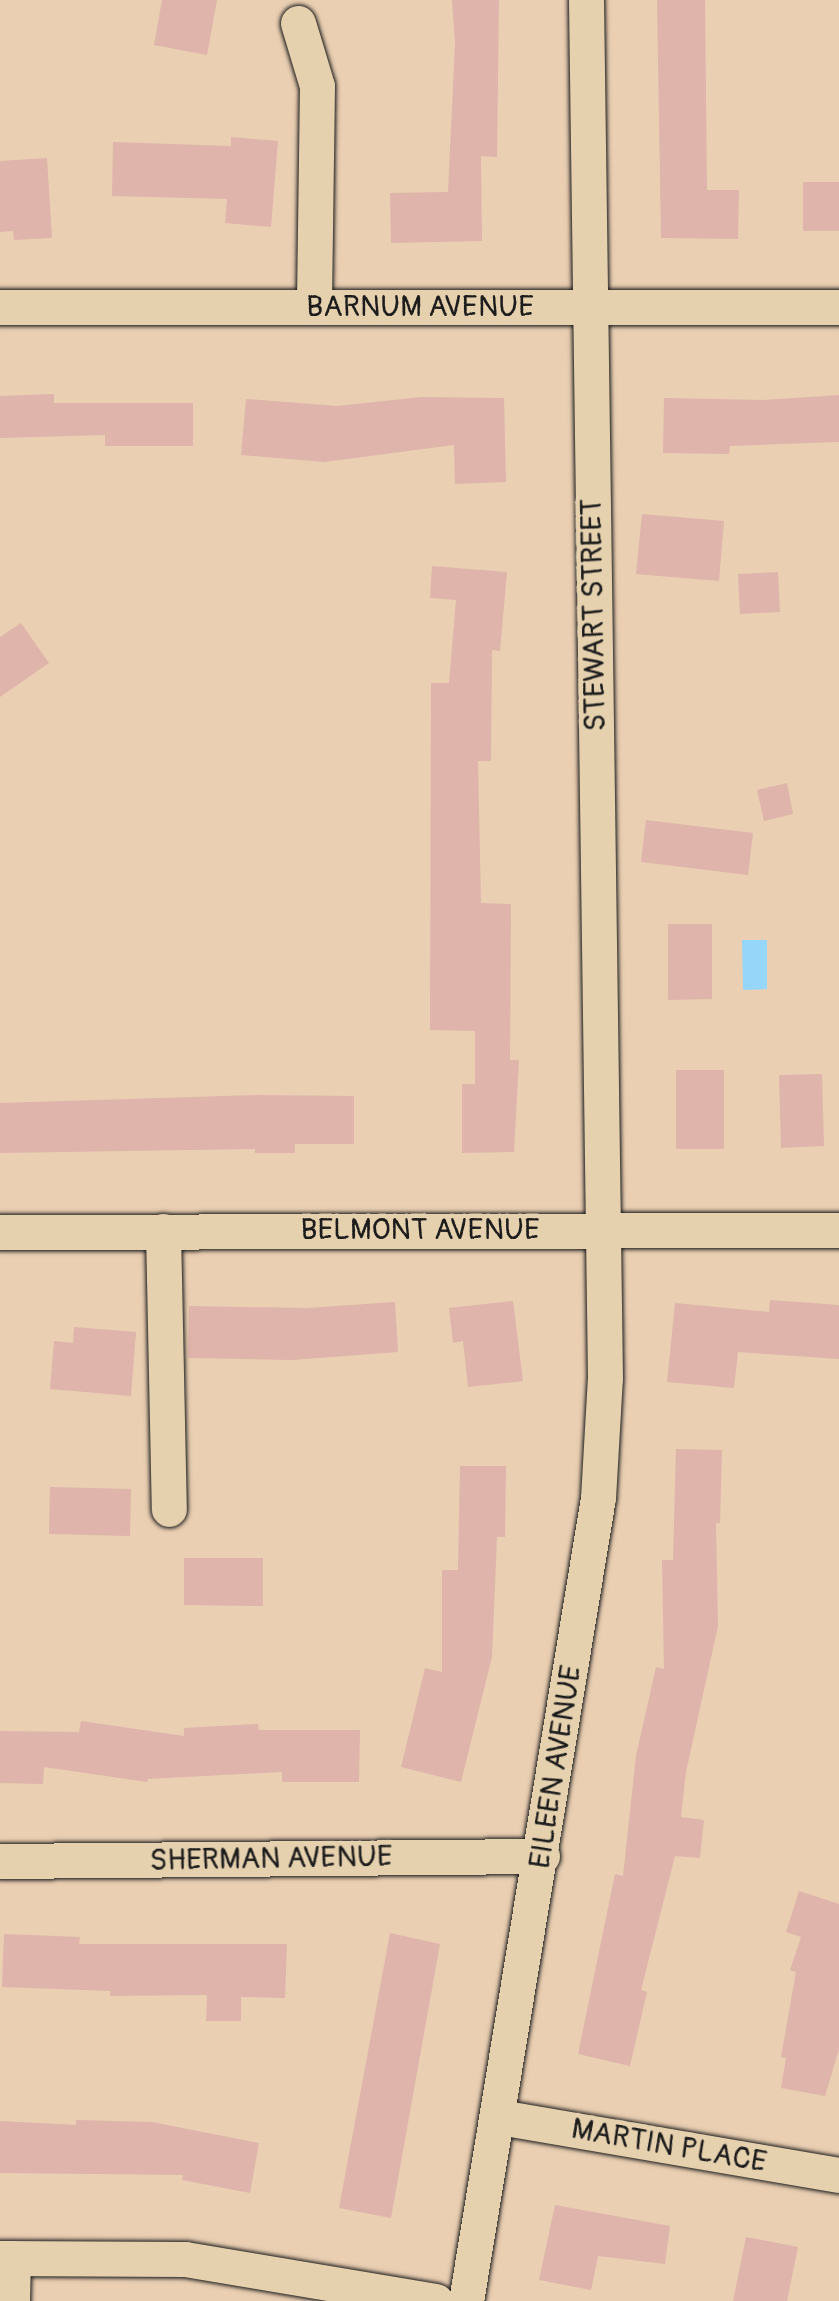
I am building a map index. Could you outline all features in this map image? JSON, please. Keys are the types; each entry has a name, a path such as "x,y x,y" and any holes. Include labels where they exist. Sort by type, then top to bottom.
{"street":[{"name":"STEWART STREET","path":"586,0 602,1230"},
{"path":"298,24 316,86 314,307"},
{"name":"BARNUM AVENUE","path":"0,308 839,307"},
{"name":"EILEEN AVENUE","path":"466,2301 598,1498 605,1378 602,1230"},
{"name":"BELMONT AVENUE","path":"0,1232 839,1230"},
{"path":"164,1231 169,1509"},
{"name":"SHERMAN AVENUE","path":"0,1861 542,1856"},
{"name":"MARTIN PLACE","path":"498,2116 839,2175"},
{"path":"12,2301 6,2258 185,2259 436,2301"}],"water":[{"path":"742,940 767,940 767,989 743,990"}],"building":[{"path":"162,0 217,0 207,55 154,45"},
{"path":"452,0 499,0 497,157 481,156 482,241 391,243 390,193 448,192 455,43"},
{"path":"657,0 705,0 707,190 739,190 738,239 661,238"},
{"path":"231,137 278,141 271,227 225,223 227,199 112,196 113,142 231,146"},
{"path":"47,158 52,238 14,240 13,231 0,232 0,161"},
{"path":"803,182 839,182 839,231 803,231"},
{"path":"54,394 54,403 193,403 193,446 105,446 105,435 0,438 0,396"},
{"path":"839,395 839,442 730,446 729,454 663,453 664,398 763,400"},
{"path":"421,397 504,398 506,482 455,484 454,445 324,462 241,455 246,399 337,406"},
{"path":"642,514 724,521 719,581 636,574"},
{"path":"432,566 507,572 500,651 492,650 491,761 478,761 481,903 511,904 510,1060 519,1060 514,1152 462,1153 462,1084 475,1084 475,1031 430,1030 431,683 449,683 456,600 430,598"},
{"path":"778,572 780,612 740,614 738,574"},
{"path":"21,623 49,663 0,697 0,637"},
{"path":"787,783 793,814 764,821 757,790"},
{"path":"646,820 753,833 748,875 641,862"},
{"path":"668,924 712,924 712,999 668,1000"},
{"path":"676,1070 724,1070 724,1149 676,1149"},
{"path":"822,1074 824,1146 781,1148 779,1075"},
{"path":"354,1096 354,1144 295,1144 295,1153 255,1153 255,1149 0,1153 0,1103"},
{"path":"770,1300 839,1305 839,1359 738,1352 734,1388 667,1382 675,1303 769,1312"},
{"path":"513,1301 523,1381 468,1387 463,1341 453,1343 449,1308"},
{"path":"395,1302 398,1352 292,1360 188,1358 189,1306 307,1308"},
{"path":"74,1327 136,1332 131,1396 50,1389 54,1341 73,1343"},
{"path":"676,1449 722,1450 720,1523 716,1523 718,1626 686,1772 681,1817 704,1820 700,1858 675,1856 641,1990 647,1992 630,2066 578,2054 615,1874 623,1876 636,1756 656,1667 664,1669 662,1560 673,1560"},
{"path":"460,1466 506,1466 505,1537 497,1537 492,1657 461,1782 401,1767 425,1668 442,1672 442,1570 458,1570"},
{"path":"50,1487 131,1489 130,1536 49,1534"},
{"path":"184,1558 263,1558 263,1606 184,1605"},
{"path":"81,1721 184,1736 184,1728 258,1724 259,1730 360,1730 359,1782 282,1782 282,1772 147,1782 44,1767 43,1784 0,1783 0,1731 79,1732"},
{"path":"799,1891 839,1904 839,2049 825,2096 781,2088 786,2058 781,2057 796,1972 790,1970 801,1937 786,1932"},
{"path":"390,1933 440,1944 391,2218 339,2208"},
{"path":"4,1934 80,1937 79,1944 287,1944 285,1998 241,1997 241,2021 206,2021 207,1995 110,1996 110,1991 2,1987"},
{"path":"76,2120 152,2122 259,2143 250,2193 182,2180 183,2175 0,2173 0,2121 76,2125"},
{"path":"555,2205 670,2226 665,2264 598,2256 591,2290 539,2280"},
{"path":"746,2237 798,2247 787,2301 733,2301"}]}
